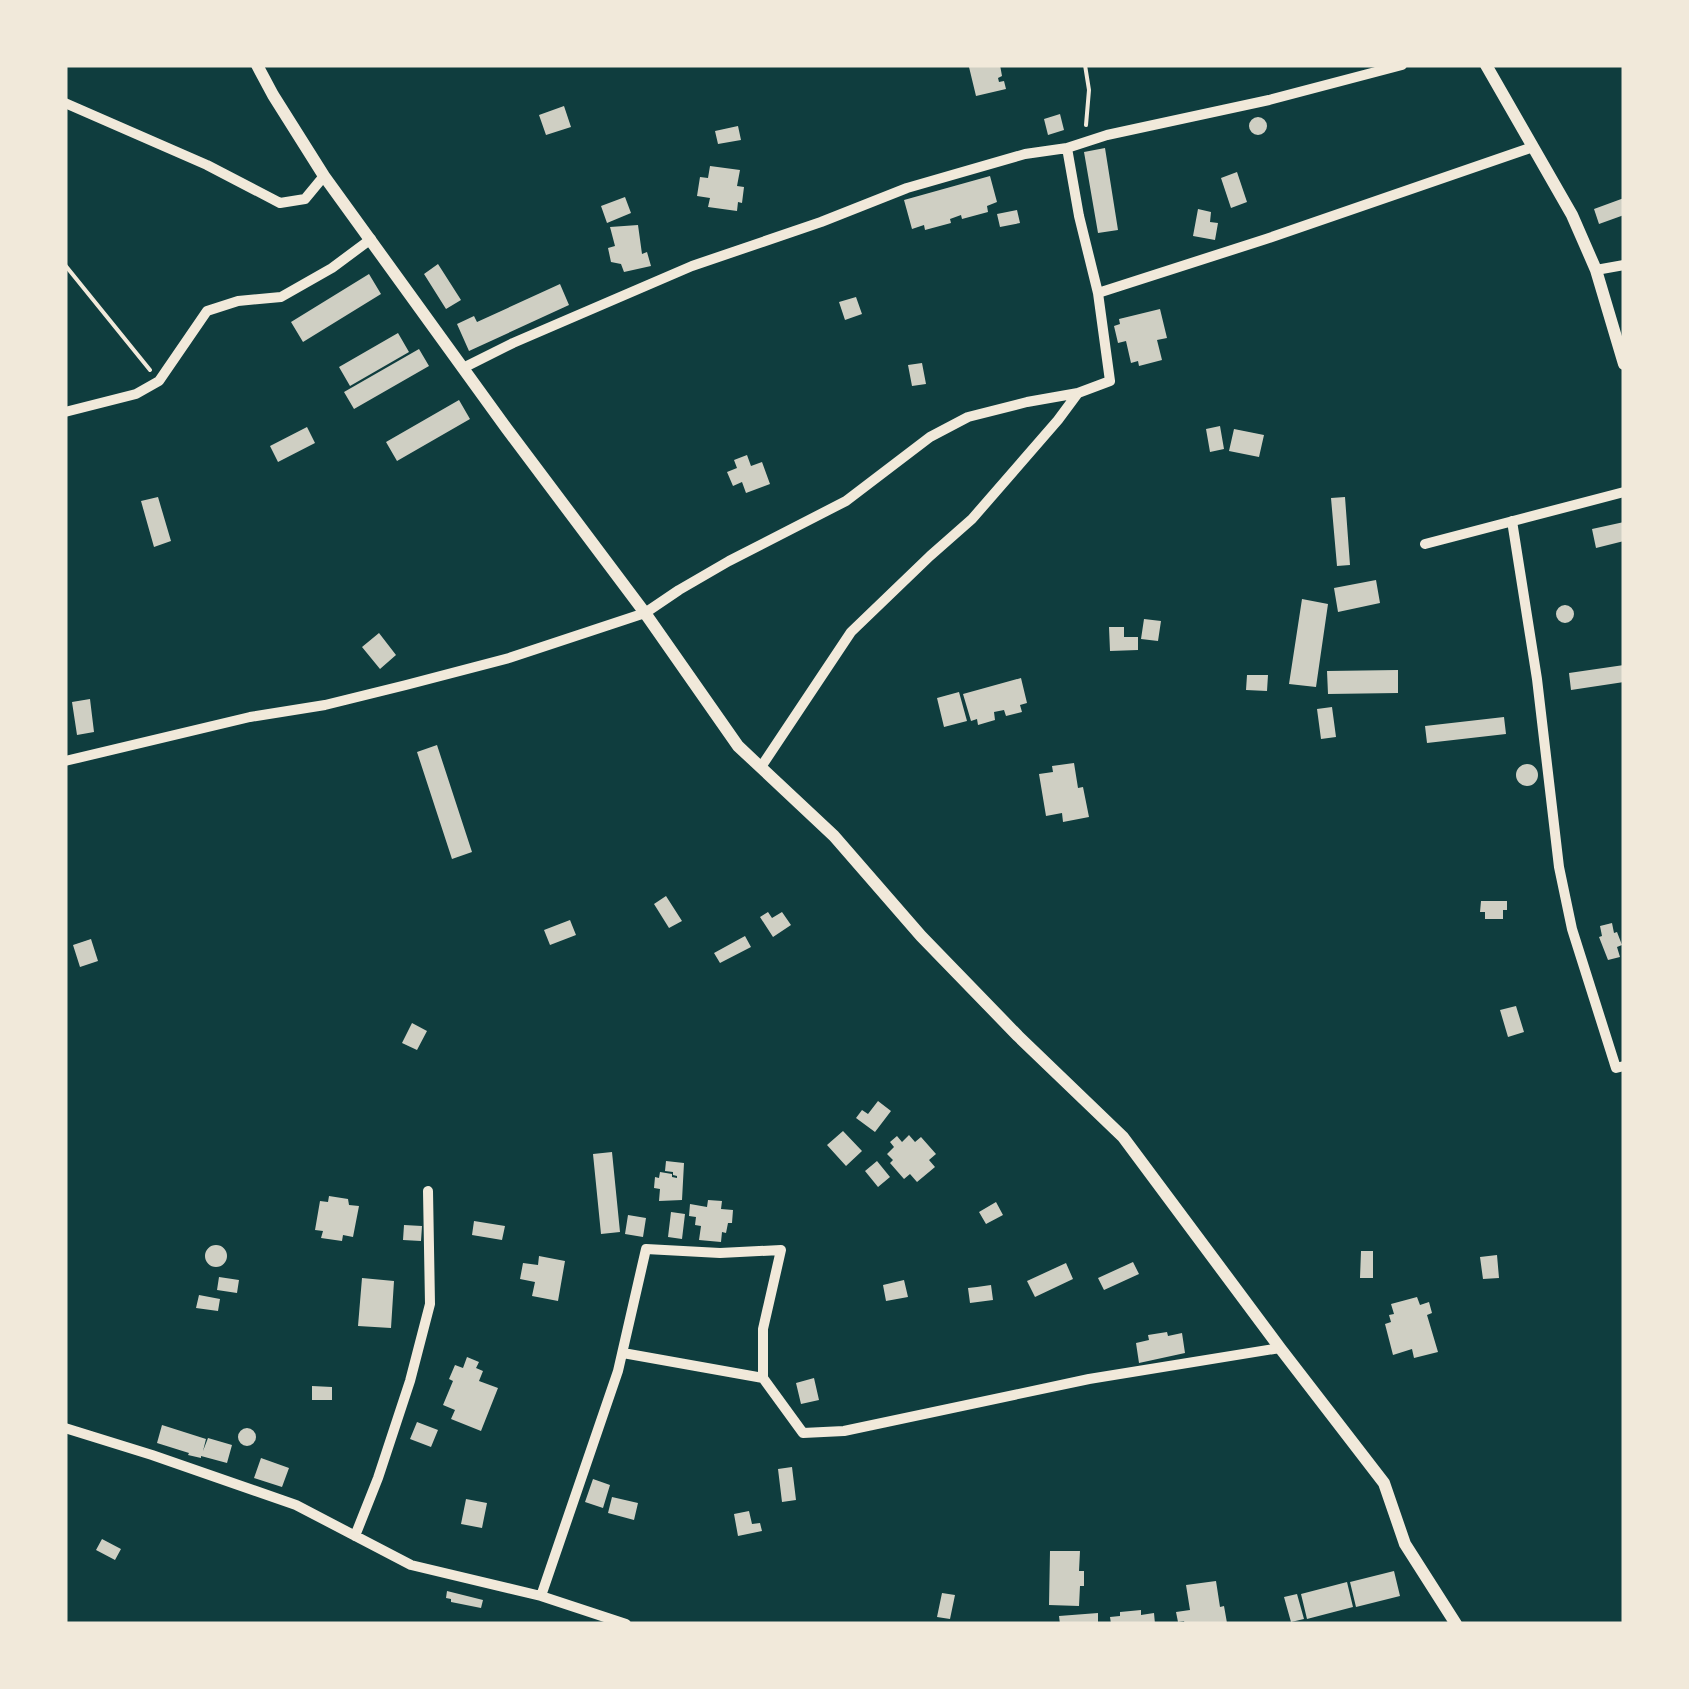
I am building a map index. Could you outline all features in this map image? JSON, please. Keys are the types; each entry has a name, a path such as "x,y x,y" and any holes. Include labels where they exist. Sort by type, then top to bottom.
{"street":[{"path":"256,65 324,176 738,746 834,836 920,936 1123,1137 1384,1483 1405,1544 1456,1624"},
{"path":"463,368 544,329 708,260 907,188 1025,154 1067,148 1402,65"},
{"path":"1493,67 1572,215 1596,270 1624,364"},
{"path":"65,103 207,165 280,203 305,199 324,176"},
{"path":"1098,293 1533,147"},
{"path":"65,760 250,716 325,705 509,658 645,613 729,560 846,501 930,437 968,417 1078,393 1110,382 1098,293 1067,148"},
{"path":"65,412 136,394 159,381 207,311 238,301 282,297 332,268 371,239"},
{"path":"1596,270 1624,264"},
{"path":"760,767 851,632 972,519 1078,393"},
{"path":"1425,544 1624,492"},
{"path":"1512,521 1537,679 1559,867 1572,929 1616,1068 1624,1066"},
{"path":"355,1536 399,1413 430,1304 428,1192"},
{"path":"541,1596 623,1353 646,1249 720,1253 781,1250 763,1329 764,1378 803,1433 844,1431 1089,1379 1280,1348"},
{"path":"623,1353 764,1378"},
{"path":"65,1428 296,1505 411,1565 541,1596 626,1624"}],"path":[{"path":"1085,65 1089,90 1085,142"},
{"path":"65,265 159,381"}],"building":[{"path":"1000,65 999,82 1004,81 1006,89 976,96 969,67"},
{"path":"564,106 571,127 546,135 539,115"},
{"path":"1060,114 1064,130 1048,135 1044,119"},
{"path":"1258,117 1267,126 1258,135 1249,126"},
{"path":"738,126 741,140 718,144 715,131"},
{"path":"1105,148 1118,230 1098,233 1084,152"},
{"path":"710,166 740,170 737,186 744,187 737,211 708,207 710,198 697,196 700,177 708,178"},
{"path":"1237,172 1247,202 1231,208 1221,178"},
{"path":"990,176 997,202 987,206 988,212 962,219 961,215 950,219 951,223 925,230 924,225 912,229 904,200"},
{"path":"625,197 631,213 607,223 601,206"},
{"path":"1624,198 1624,215 1599,224 1594,209"},
{"path":"1198,209 1211,212 1210,222 1218,223 1215,240 1193,236"},
{"path":"1017,210 1020,223 1000,227 997,214"},
{"path":"638,225 642,254 647,252 651,266 624,272 621,264 611,262 608,248 615,246 610,227"},
{"path":"438,264 461,300 446,309 424,274"},
{"path":"369,274 381,294 303,342 291,322"},
{"path":"560,284 569,305 469,351 457,324 474,316 477,322"},
{"path":"856,297 862,314 845,320 839,302"},
{"path":"1160,309 1167,338 1157,340 1162,360 1139,366 1138,361 1131,363 1126,341 1118,343 1114,326 1120,324 1119,319"},
{"path":"398,333 409,352 350,386 339,367"},
{"path":"419,349 429,366 354,409 344,392"},
{"path":"922,363 926,384 912,386 908,365"},
{"path":"459,400 470,419 397,461 386,442"},
{"path":"1220,426 1224,449 1210,452 1206,429"},
{"path":"307,427 315,443 278,462 270,446"},
{"path":"1234,429 1264,435 1259,457 1229,451"},
{"path":"747,455 751,466 762,462 770,484 746,493 742,482 733,486 727,472 737,468 734,460"},
{"path":"158,497 171,541 154,547 141,501"},
{"path":"1345,497 1350,565 1337,566 1331,498"},
{"path":"1624,522 1624,541 1596,548 1592,529"},
{"path":"1376,580 1380,603 1338,612 1334,588"},
{"path":"1302,599 1328,604 1316,687 1289,684"},
{"path":"1565,605 1572,607 1572,621 1565,623 1558,621 1556,614 1558,607"},
{"path":"1144,619 1161,621 1158,641 1141,639"},
{"path":"1109,627 1124,627 1124,637 1138,637 1138,650 1110,651"},
{"path":"379,633 396,655 380,669 362,647"},
{"path":"1624,665 1624,682 1571,690 1569,673"},
{"path":"1398,670 1398,693 1328,694 1327,671"},
{"path":"1247,675 1268,675 1267,691 1246,690"},
{"path":"1021,678 1027,703 1020,705 1022,712 1006,716 1004,710 994,712 995,720 978,725 977,719 971,721 963,694"},
{"path":"959,692 967,721 944,727 937,698"},
{"path":"90,699 94,732 77,735 72,702"},
{"path":"1332,707 1336,737 1321,739 1317,709"},
{"path":"1504,717 1506,734 1427,743 1425,726"},
{"path":"437,745 472,852 452,859 417,752"},
{"path":"1074,763 1089,817 1063,822 1062,813 1046,816 1039,774 1053,772 1052,766"},
{"path":"1527,764 1535,767 1535,783 1527,786 1519,783 1516,775 1519,767"},
{"path":"666,896 682,921 669,928 654,904"},
{"path":"1481,901 1507,901 1503,919 1485,919 1485,912 1480,912"},
{"path":"768,912 772,918 782,912 791,925 773,937 760,917"},
{"path":"570,920 576,935 550,945 544,930"},
{"path":"1612,923 1622,945 1617,947 1620,957 1608,960 1599,937 1600,926"},
{"path":"745,936 751,947 720,963 714,953"},
{"path":"91,939 98,961 80,967 73,945"},
{"path":"1516,1006 1524,1032 1508,1037 1500,1010"},
{"path":"412,1023 427,1031 417,1050 402,1043"},
{"path":"878,1101 891,1111 875,1132 856,1118 862,1110 868,1114"},
{"path":"843,1131 862,1151 846,1166 827,1145"},
{"path":"909,1135 915,1142 921,1137 936,1154 929,1160 935,1167 917,1182 910,1174 904,1179 887,1154 894,1147 890,1142 897,1136 902,1142"},
{"path":"612,1152 620,1232 601,1234 593,1154"},
{"path":"666,1161 684,1163 682,1200 659,1201 655,1177 659,1178 660,1172 677,1178 673,1172 665,1171"},
{"path":"877,1161 890,1177 878,1187 865,1171"},
{"path":"329,1196 348,1199 349,1205 359,1206 353,1237 343,1235 342,1241 321,1238 323,1231 315,1230 320,1201 328,1202"},
{"path":"708,1200 722,1201 721,1209 733,1210 732,1223 728,1223 726,1233 722,1232 721,1242 699,1240 701,1226 695,1225 696,1217 689,1216 690,1204 707,1207"},
{"path":"996,1202 1003,1215 986,1224 979,1212"},
{"path":"671,1212 685,1214 682,1239 668,1237"},
{"path":"628,1215 646,1218 643,1237 625,1234"},
{"path":"474,1221 505,1226 502,1240 472,1235"},
{"path":"404,1225 422,1226 421,1241 403,1240"},
{"path":"216,1245 227,1256 216,1267 205,1256"},
{"path":"1361,1251 1373,1251 1373,1278 1360,1278"},
{"path":"1497,1255 1499,1278 1483,1279 1480,1257"},
{"path":"539,1256 565,1261 558,1301 532,1296 535,1282 520,1279 523,1263 538,1265"},
{"path":"1133,1262 1139,1274 1104,1290 1098,1278"},
{"path":"1066,1263 1073,1279 1035,1297 1027,1281"},
{"path":"219,1277 239,1280 237,1293 217,1290"},
{"path":"362,1278 394,1281 391,1328 358,1326"},
{"path":"904,1280 908,1297 886,1301 883,1285"},
{"path":"991,1285 993,1300 970,1303 968,1288"},
{"path":"199,1295 220,1299 218,1311 196,1308"},
{"path":"1417,1297 1420,1305 1429,1302 1432,1313 1427,1315 1438,1352 1414,1358 1412,1349 1393,1355 1385,1324 1391,1322 1389,1315 1394,1314 1391,1304"},
{"path":"1167,1332 1168,1336 1182,1333 1185,1353 1139,1363 1136,1343 1149,1340 1148,1335"},
{"path":"467,1357 479,1362 476,1368 483,1371 479,1381 498,1388 481,1431 451,1419 455,1410 443,1405 455,1365 463,1368"},
{"path":"814,1378 819,1400 801,1404 796,1383"},
{"path":"312,1386 332,1387 332,1400 312,1400"},
{"path":"417,1422 438,1430 431,1447 410,1439"},
{"path":"162,1425 206,1439 203,1451 208,1438 232,1445 227,1463 188,1455 157,1443"},
{"path":"247,1428 256,1437 247,1446 238,1437"},
{"path":"261,1458 289,1468 282,1487 254,1478"},
{"path":"792,1467 796,1500 782,1502 778,1469"},
{"path":"593,1479 610,1485 603,1508 585,1502"},
{"path":"612,1497 638,1503 634,1520 608,1513"},
{"path":"466,1499 487,1503 482,1528 461,1524"},
{"path":"749,1511 752,1524 760,1523 762,1531 738,1536 734,1514"},
{"path":"102,1539 121,1549 115,1560 96,1550"},
{"path":"1050,1551 1080,1551 1079,1571 1084,1571 1084,1586 1080,1586 1079,1606 1049,1605"},
{"path":"1394,1571 1400,1596 1356,1607 1350,1582"},
{"path":"1216,1581 1227,1623 1178,1622 1176,1612 1190,1610 1186,1585"},
{"path":"1347,1582 1353,1607 1307,1619 1301,1594"},
{"path":"447,1591 483,1600 481,1608 451,1602 446,1598"},
{"path":"942,1593 955,1595 950,1619 937,1617"},
{"path":"1297,1594 1304,1619 1291,1622 1284,1597"},
{"path":"1141,1610 1141,1615 1154,1613 1155,1624 1111,1624 1110,1617 1120,1616 1120,1612"},
{"path":"1098,1613 1098,1624 1060,1624 1059,1616"}]}
